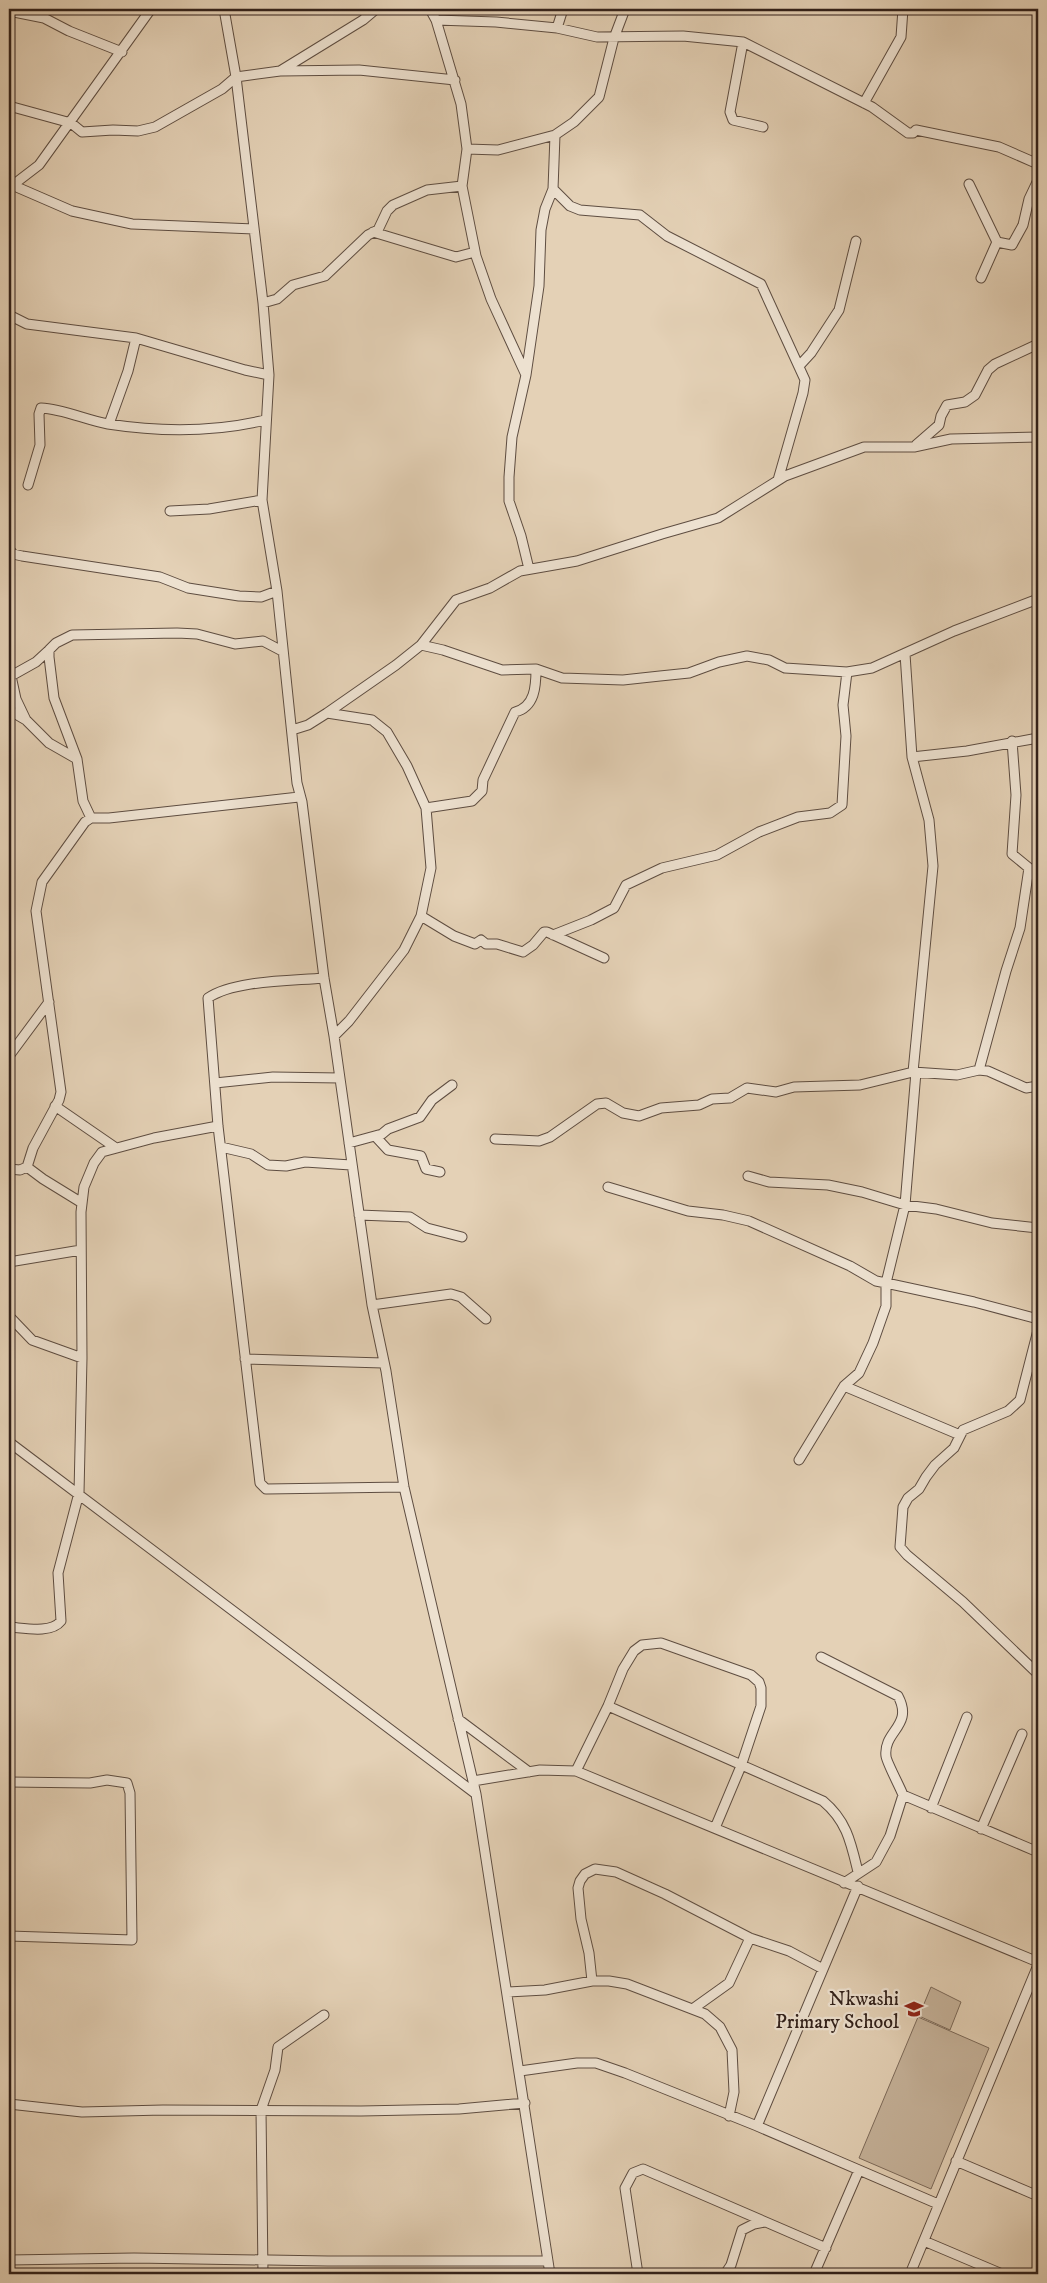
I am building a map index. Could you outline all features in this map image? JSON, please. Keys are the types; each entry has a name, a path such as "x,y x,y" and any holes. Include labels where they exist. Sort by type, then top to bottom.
{"street":[{"path":"10,187 39,165 152,9"},
{"path":"224,9 236,77 263,303 269,375 262,500 277,591 299,797 302,802 324,978 372,1305 382,1363 386,1371 404,1487 476,1794 550,2274"},
{"path":"280,71 363,20 376,9"},
{"path":"430,9 436,20 461,104 467,149 462,186 475,252 491,299 526,376"},
{"path":"557,28 563,9"},
{"path":"467,149 498,150 555,135 574,122 599,97 614,38 625,9"},
{"path":"864,103 901,37 903,9"},
{"path":"9,11 44,18 69,31 122,52"},
{"path":"436,20 496,22 557,28 597,37 683,36 743,42 864,103 908,133 914,133 916,130 999,147 1038,164"},
{"path":"743,42 730,112 733,120 763,127"},
{"path":"9,106 70,123 82,132 138,131 155,127 222,89 236,77 280,71 367,70 455,80"},
{"path":"529,569 510,500 509,477 512,437 526,376 539,286 541,230 545,209 553,189 555,135"},
{"path":"997,242 1012,245 1023,224 1029,199 1038,180"},
{"path":"969,184 997,242 981,278"},
{"path":"263,303 278,299 293,285 325,276 378,230 387,211 393,205 427,190 462,186"},
{"path":"10,187 81,213 132,224 254,229"},
{"path":"553,189 570,206 580,210 640,215 667,236 761,284 805,380 778,480"},
{"path":"374,232 456,257 475,252"},
{"path":"798,366 811,353 839,310 856,241"},
{"path":"9,315 26,324 136,338 269,375"},
{"path":"109,424 128,371 136,338"},
{"path":"914,447 939,425 941,416 948,405 965,402 975,396 988,370 995,364 1038,344"},
{"path":"28,485 40,445 39,414 41,408 109,424 182,430 241,426 265,420"},
{"path":"292,730 308,725 396,666 421,645 456,600 490,588 529,569 577,561 718,518 785,476 864,447 914,447 951,439 1038,437"},
{"path":"170,511 209,509 262,500"},
{"path":"10,554 160,577 188,588 239,596 261,598 277,591"},
{"path":"421,645 443,650 502,670 536,669 562,678 623,680 689,673 719,662 747,656 764,658 785,668 847,672 872,668 954,632 1038,599"},
{"path":"26,720 16,700 11,676 36,662 56,643 72,635 178,632 198,634 235,644 263,641 282,651"},
{"path":"49,650 54,698 78,759 83,801 91,818"},
{"path":"799,1460 844,1386 859,1373 873,1343 886,1306 886,1283 905,1205 934,866 929,820 912,758 905,654"},
{"path":"426,808 472,801 482,791 483,780 515,712 522,710 529,704 536,687 536,669"},
{"path":"553,935 592,920 614,908 626,885 662,868 717,855 759,832 798,817 830,813 842,805 846,736 843,705 847,672"},
{"path":"9,710 26,720 49,743 78,759"},
{"path":"327,713 372,720 387,732 407,766 426,808 431,868 421,916 404,950 349,1021 334,1036"},
{"path":"912,758 967,751 1012,741 1038,738"},
{"path":"980,1070 1006,971 1020,928 1029,868 1012,854 1016,795 1012,741"},
{"path":"9,1169 20,1170 27,1167 33,1148 61,1092 36,911 42,882 85,822 91,818 110,818 299,797"},
{"path":"421,916 454,936 475,944 481,940 486,944 497,944 523,952 533,945 544,932 604,958"},
{"path":"324,978 239,986 218,991 208,998 220,1147 262,1487 266,1489 404,1487"},
{"path":"9,1056 49,1002"},
{"path":"495,1139 539,1141 550,1137 598,1104 606,1103 623,1113 639,1116 661,1108 699,1105 712,1099 730,1098 747,1088 776,1092 794,1087 860,1085 915,1072 957,1075 980,1070 988,1071 1026,1088 1038,1086"},
{"path":"215,1083 273,1077 340,1078"},
{"path":"349,1142 376,1136 393,1126 409,1123 420,1117 432,1100 452,1085"},
{"path":"55,1106 116,1148"},
{"path":"9,1628 47,1628 57,1626 61,1621 58,1573 79,1493 82,1358 81,1250 84,1187 94,1163 102,1152 154,1138 218,1126"},
{"path":"376,1136 388,1150 421,1156 426,1168 440,1172"},
{"path":"220,1147 251,1154 268,1165 286,1166 305,1162 352,1165"},
{"path":"27,1167 82,1203"},
{"path":"748,1176 769,1182 828,1185 862,1192 905,1205 936,1209 992,1223 1038,1228"},
{"path":"608,1187 688,1211 723,1215 749,1221 850,1266 876,1281 974,1302 1038,1319"},
{"path":"359,1215 410,1217 428,1228 462,1238"},
{"path":"9,1262 81,1250"},
{"path":"372,1305 451,1294 461,1297 486,1319"},
{"path":"9,1316 32,1340 82,1358"},
{"path":"1038,1330 1020,1400 1008,1411 966,1428 954,1448 935,1465 926,1476 919,1490 908,1498 903,1507 900,1547 963,1602 1038,1674"},
{"path":"245,1359 382,1363"},
{"path":"844,1386 960,1436"},
{"path":"9,1442 476,1794"},
{"path":"576,1771 624,1669 634,1650 642,1645 661,1643 751,1675 759,1682 762,1693 761,1706 741,1766 715,1828"},
{"path":"822,1657 898,1696 903,1705 904,1715 886,1746 886,1758 903,1795 1038,1852"},
{"path":"608,1706 823,1801 836,1812 847,1832 858,1872"},
{"path":"931,1808 968,1717"},
{"path":"458,1719 529,1772"},
{"path":"981,1829 1022,1734"},
{"path":"473,1781 557,1769 576,1771 844,1883 858,1886 1038,1963 910,2274"},
{"path":"9,1782 90,1783 107,1780 127,1783 130,1793 132,1940 9,1936"},
{"path":"844,1883 858,1872 876,1862 890,1836 903,1795"},
{"path":"592,1981 589,1953 581,1919 578,1888 585,1874 595,1869 616,1872 750,1938 789,1952 823,1969"},
{"path":"757,2126 858,1886"},
{"path":"694,2008 729,1982 750,1938"},
{"path":"508,1992 545,1990 592,1981 627,1984 694,2008 705,2014 720,2027 732,2050 734,2092 729,2116"},
{"path":"263,2274 261,2110 275,2070 278,2047 324,2015"},
{"path":"520,2071 577,2063 596,2063 757,2126 938,2204"},
{"path":"9,2104 82,2112 459,2109 525,2103"},
{"path":"956,2161 1038,2196"},
{"path":"638,2274 625,2188 633,2173 643,2169 826,2248"},
{"path":"814,2274 859,2170"},
{"path":"725,2274 731,2265 742,2230 754,2224 766,2222"},
{"path":"924,2241 1002,2274"},
{"path":"9,2260 134,2258 548,2261"}],"shaded area":[{"path":"931,1987 961,2002 950,2030 919,2016"},
{"path":"918,2017 989,2048 931,2189 859,2158"}],"place":[{"name":"Nkwashi Primary School","path":"914,2009"}]}
